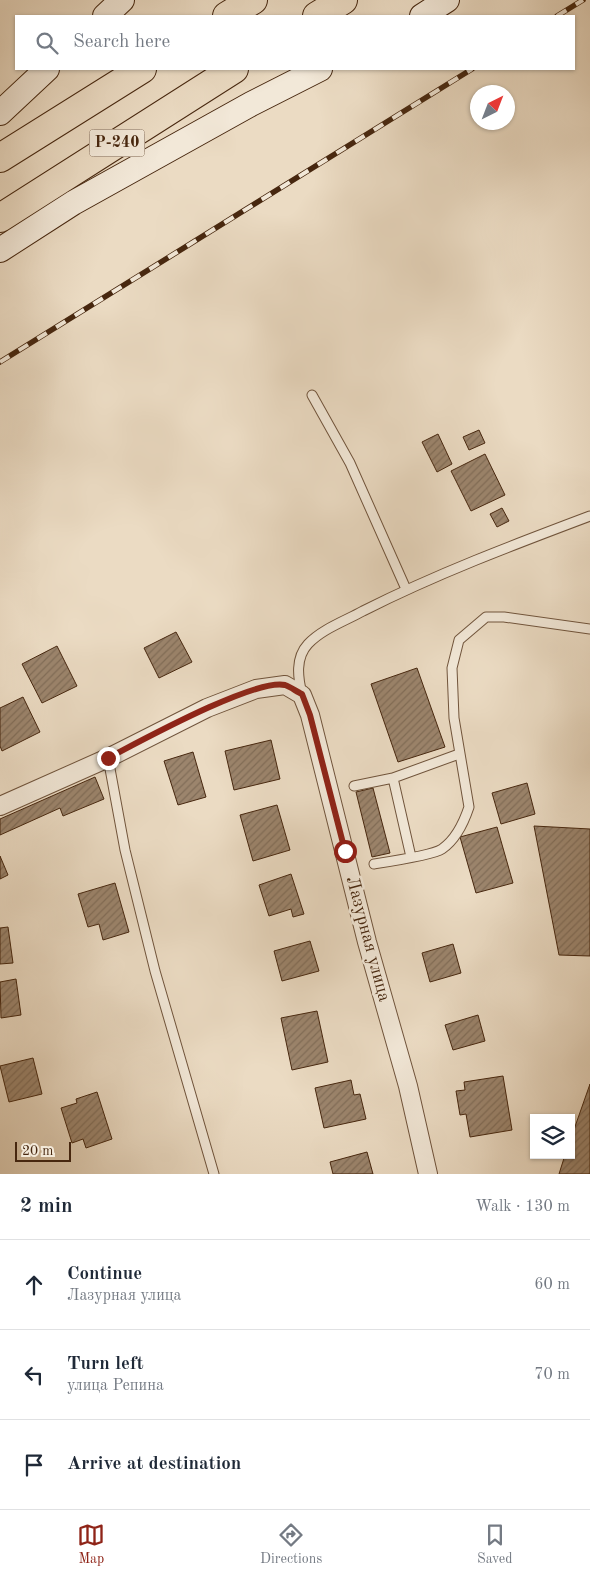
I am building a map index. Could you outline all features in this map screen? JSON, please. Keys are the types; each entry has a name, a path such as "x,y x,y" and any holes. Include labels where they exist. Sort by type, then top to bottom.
{"highway":[{"path":"229,15 253,0"},
{"path":"319,15 343,0"},
{"name":"Р-240","path":"0,158 140,70"},
{"name":"Р-240","path":"0,218 232,70"}],"street":[{"path":"105,15 122,0"},
{"path":"424,15 447,0"},
{"path":"0,113 47,70"},
{"path":"0,250 80,199 251,104 318,70"},
{"path":"0,806 108,758 207,708 256,689 285,685 302,694"},
{"name":"Лазурная улица","path":"302,694 310,715 367,942 408,1086 428,1174"}],"lane":[{"path":"312,395 350,463 406,589"},
{"path":"302,694 298,676 299,660 307,644 326,630 406,589 514,544 590,516"},
{"path":"374,864 441,850 465,820 469,807 454,718 452,668 459,640 486,617 495,616 590,629"},
{"path":"354,786 393,778 459,754"},
{"path":"108,758 124,850 155,971 214,1174"},
{"path":"393,778 412,857"}],"building":[{"path":"479,430 485,443 469,450 463,437"},
{"path":"438,434 452,464 437,472 422,442"},
{"path":"485,454 505,495 471,511 451,471"},
{"path":"502,508 509,521 497,527 490,514"},
{"path":"176,632 192,662 159,678 144,648"},
{"path":"57,646 77,686 42,703 22,664"},
{"path":"417,668 445,747 398,762 371,684"},
{"path":"23,697 40,732 2,751 0,746 0,708"},
{"path":"271,740 280,779 234,790 225,751"},
{"path":"193,752 206,797 178,805 164,761"},
{"path":"95,777 104,799 63,816 60,808 0,835 0,819"},
{"path":"527,783 535,814 501,824 492,793"},
{"path":"373,788 390,853 372,857 356,792"},
{"path":"277,805 290,850 253,861 240,815"},
{"path":"534,826 590,829 590,956 559,955"},
{"path":"497,827 513,883 476,893 460,837"},
{"path":"0,856 8,875 0,879"},
{"path":"291,874 304,914 293,917 291,909 269,916 259,885"},
{"path":"115,883 129,932 103,940 99,924 88,927 78,894"},
{"path":"8,927 13,963 0,964 0,928"},
{"path":"310,941 319,971 282,981 274,951"},
{"path":"453,944 461,973 430,982 422,953"},
{"path":"16,979 21,1015 1,1018 0,982"},
{"path":"317,1011 328,1062 292,1070 281,1018"},
{"path":"478,1015 485,1041 453,1050 445,1025"},
{"path":"33,1058 42,1094 9,1102 0,1066"},
{"path":"503,1076 512,1130 470,1137 466,1114 460,1115 456,1091 465,1090 464,1082"},
{"path":"351,1080 354,1095 360,1094 366,1119 324,1128 315,1088"},
{"path":"590,1084 590,1174 559,1174 564,1159 575,1159 575,1127"},
{"path":"97,1092 112,1139 86,1148 83,1139 72,1143 61,1108 77,1103 76,1099"},
{"path":"367,1152 373,1174 333,1174 330,1162"}],"railway":[{"path":"559,15 583,0"},
{"path":"0,362 470,70"}],"route":[{"path":"108,758 207,708 256,689 285,685 302,694 310,715 345,851"}]}
